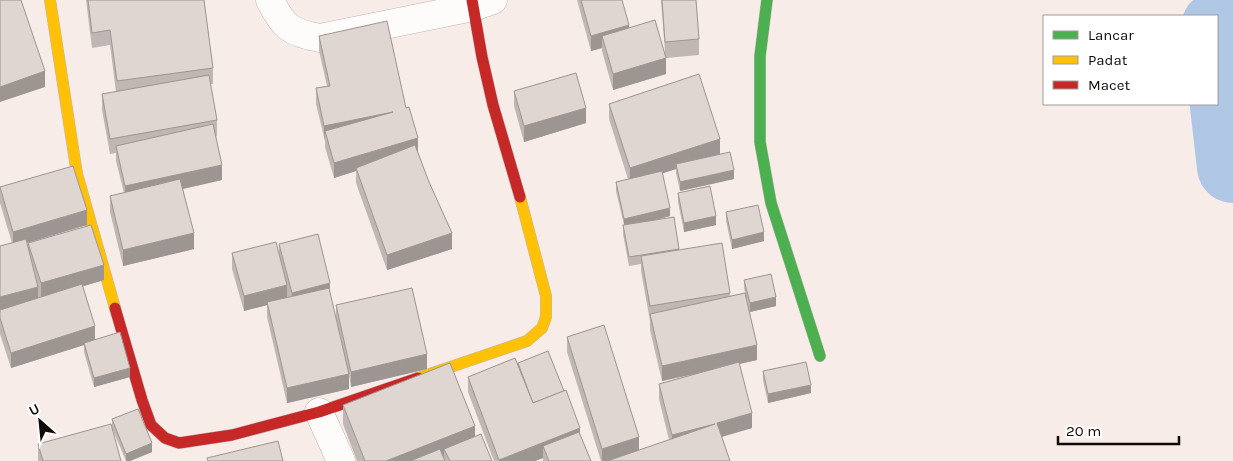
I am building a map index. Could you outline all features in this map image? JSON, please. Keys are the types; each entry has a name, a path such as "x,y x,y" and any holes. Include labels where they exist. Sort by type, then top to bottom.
{"street":[{"path":"50,0 77,174 142,400 151,425 165,438 178,444 232,435 319,412 527,341 538,335 543,326 547,309 546,296 493,105 479,2 320,38 302,35 288,28 270,0"},
{"path":"767,0 760,56 760,142 771,203 820,356"},
{"path":"319,412 341,461"}],"building":[{"path":"0,0 21,0 45,71 0,87"},
{"path":"88,0 204,0 213,68 117,81 110,30 92,33"},
{"path":"581,0 622,0 629,25 591,36"},
{"path":"662,0 696,0 699,39 665,42"},
{"path":"655,20 666,58 613,74 602,36"},
{"path":"387,21 406,108 409,107 418,138 334,163 325,131 393,112 324,126 316,88 330,86 319,36"},
{"path":"576,73 586,108 524,126 514,91"},
{"path":"699,74 720,139 630,168 609,104"},
{"path":"209,75 217,120 110,139 102,94"},
{"path":"213,124 222,165 125,186 116,146"},
{"path":"415,145 452,233 387,255 356,168"},
{"path":"730,152 734,170 680,182 676,164"},
{"path":"73,166 87,210 13,232 0,187"},
{"path":"662,171 670,208 624,219 616,182"},
{"path":"180,179 194,233 123,250 110,196"},
{"path":"710,186 716,216 684,223 678,193"},
{"path":"758,205 764,232 732,240 726,212"},
{"path":"674,217 679,249 629,257 623,225"},
{"path":"91,225 104,265 41,283 28,243"},
{"path":"318,234 330,283 292,293 279,244"},
{"path":"26,239 38,287 0,297 0,246"},
{"path":"276,242 287,285 244,296 232,253"},
{"path":"722,243 730,293 650,306 641,256"},
{"path":"771,274 776,297 750,303 744,280"},
{"path":"82,284 95,326 11,353 0,318 0,310"},
{"path":"329,288 349,374 287,388 267,302"},
{"path":"412,288 427,354 351,372 336,305"},
{"path":"745,293 757,345 662,366 650,314"},
{"path":"604,325 639,437 602,449 567,337"},
{"path":"120,332 130,368 94,378 84,343"},
{"path":"548,351 564,391 533,403 518,363"},
{"path":"515,358 533,403 566,390 580,428 499,460 468,377"},
{"path":"739,362 752,413 717,423 730,461 607,461 715,424 672,435 659,384"},
{"path":"806,362 811,385 768,394 763,371"},
{"path":"450,363 475,426 386,461 365,461 343,405"},
{"path":"138,409 152,443 126,454 112,419"},
{"path":"111,424 121,461 43,461 38,444"},
{"path":"579,432 591,461 549,461 543,446"},
{"path":"481,434 492,461 450,461 444,449"},
{"path":"278,441 283,461 208,461 207,458"},
{"path":"440,449 445,461 410,461"}],"waterway":[{"path":"1218,36 1233,167"}],"traffic: fast":[{"path":"767,0 760,56 760,142 771,203 820,356"}],"traffic: slow":[{"path":"50,0 77,174 115,308"},
{"path":"418,378 527,341 542,328 546,317 546,296 520,197"}],"traffic: jam":[{"path":"472,0 493,105 520,197"},
{"path":"115,308 151,425 165,438 179,443 232,435 319,412 418,378"}]}
